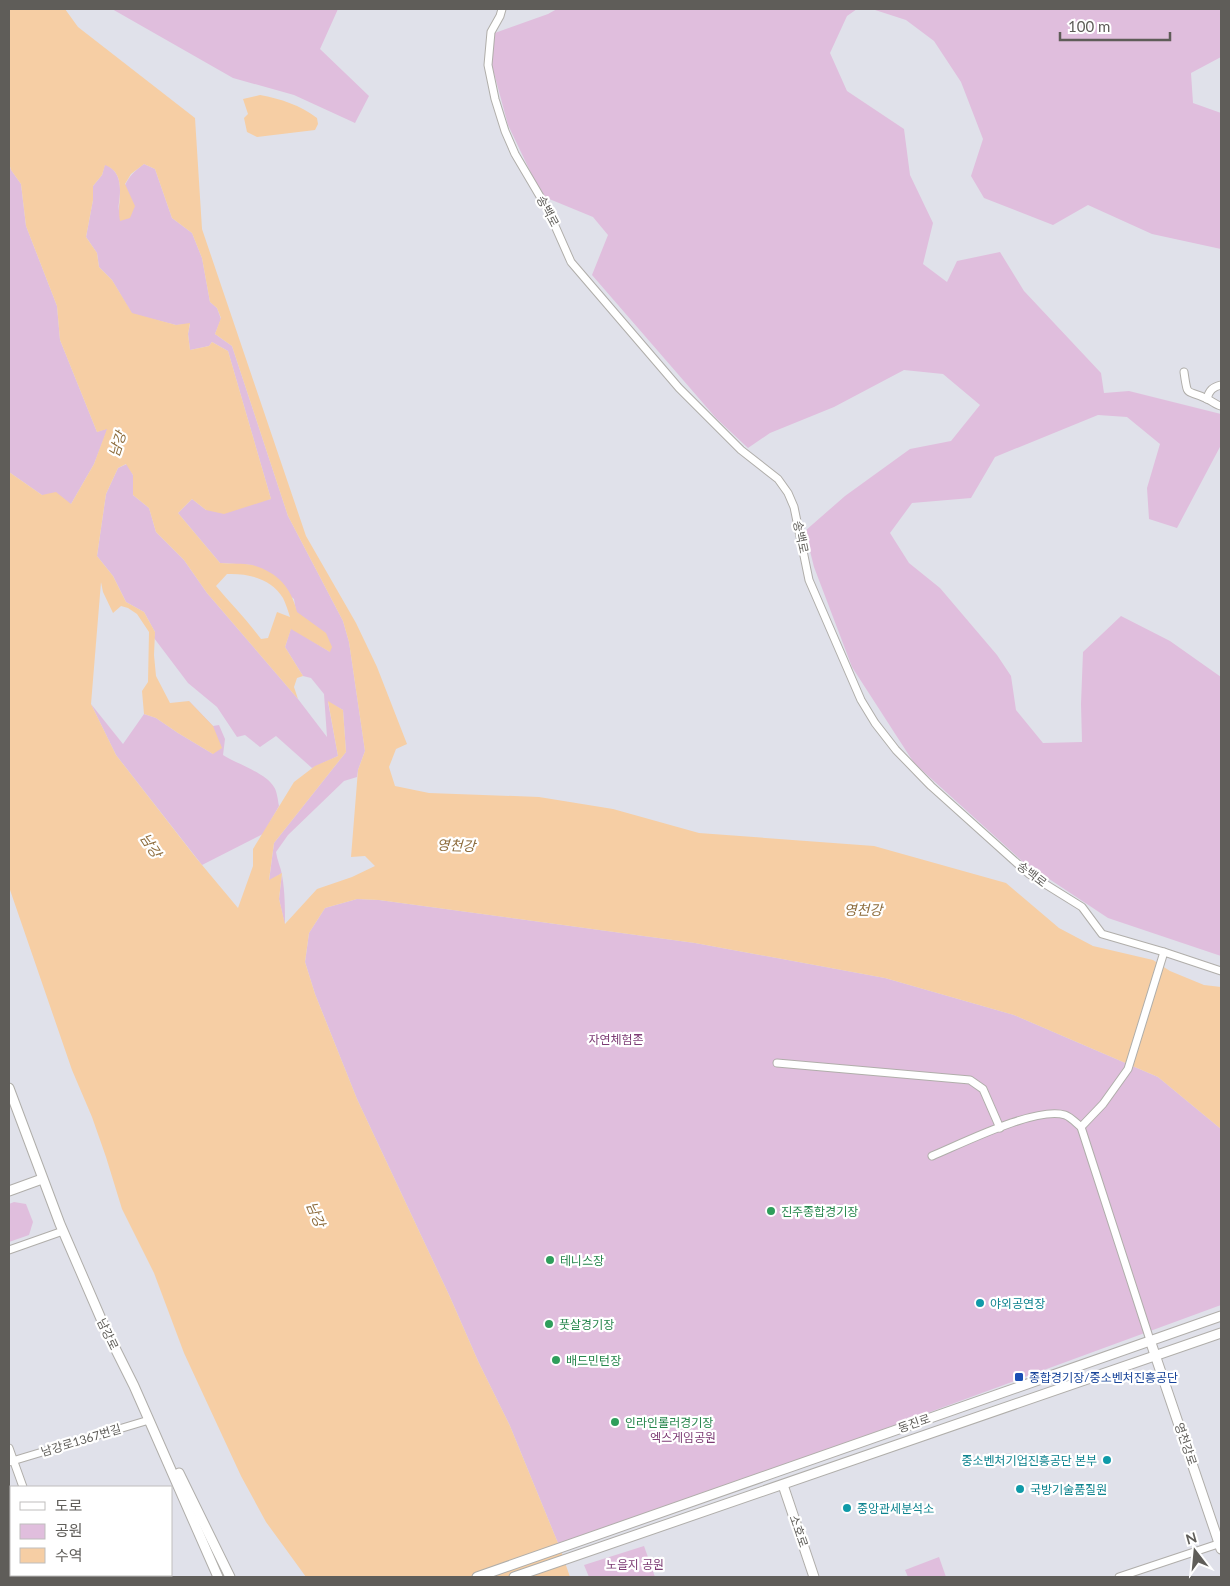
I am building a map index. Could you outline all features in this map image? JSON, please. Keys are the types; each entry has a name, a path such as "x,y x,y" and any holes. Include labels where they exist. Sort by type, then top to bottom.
{"street":[{"name":"송백로","path":"502,9 491,32 488,65 494,99 505,131 548,210 571,262 679,388 741,450 778,479 788,493 794,507 809,580 854,685 875,724 896,750 931,786 1030,874 1082,907 1102,934 1221,971"},
{"path":"1184,372 1186,390 1190,394 1207,398 1221,406"},
{"path":"1207,398 1214,387 1221,386"},
{"path":"1081,1127 1103,1104 1128,1069 1164,952"},
{"path":"777,1063 970,1080 983,1089 1000,1128"},
{"name":"남강로","path":"9,1088 63,1231 218,1577"},
{"path":"932,1156 1000,1128 1044,1114 1066,1115 1081,1127 1150,1340"},
{"path":"9,1191 42,1179"},
{"path":"9,1250 63,1231"},
{"name":"동진로","path":"477,1577 1221,1316"},
{"name":"동진로","path":"514,1577 1221,1333"},
{"name":"영천강로","path":"1150,1340 1221,1545"},
{"path":"134,1386 230,1577"},
{"name":"남강로1367번길","path":"11,1462 149,1420"},
{"path":"9,1448 11,1462 23,1486"},
{"name":"소호로","path":"783,1485 814,1577"},
{"path":"1119,1577 1221,1545"}],"green space":[{"path":"112,9 338,9 320,49 369,96 355,123 294,95 233,78"},
{"path":"557,9 857,9 847,16 830,53 847,91 904,129 910,175 933,223 923,264 947,282 957,261 1000,252 1024,291 1101,373 1104,393 1129,391 1221,414 1221,445 1177,528 1149,519 1147,488 1160,444 1127,417 1098,415 995,457 971,498 912,503 890,533 909,563 940,588 997,655 1011,676 1016,710 1043,743 1082,742 1083,652 1121,616 1170,641 1221,677 1221,956 1108,918 1022,861 914,763 852,667 814,567 805,531 845,496 910,449 951,441 980,405 943,374 904,370 834,407 770,433 748,448 716,418 592,275 608,235 593,217 542,196 508,125 490,58 492,34"},
{"path":"872,9 1221,9 1221,57 1191,73 1193,103 1221,113 1221,249 1152,234 1088,205 1053,225 984,198 971,176 983,139 961,82 934,41 906,20"},
{"path":"9,163 11,170 21,184 26,226 57,306 60,340 97,432 108,428 94,464 71,504 42,495 9,472"},
{"path":"105,164 116,173 120,184 118,211 125,184 132,174 144,164 155,169 172,218 192,233 202,258 210,302 217,308 221,319 215,334 232,346 288,516 343,621 349,642 365,751 357,777 344,781 288,835 276,852 282,873 269,881 274,843 346,752 343,710 328,702 338,756 312,768 276,736 260,747 245,735 237,737 217,707 188,683 154,638 155,632 144,612 126,602 113,576 97,556 106,494 118,468 127,464 133,475 133,495 149,508 156,532 184,560 207,593 298,699 327,737 324,694 311,678 303,676 285,647 291,628 330,652 310,623 296,612 294,599 252,565 220,563 178,513 192,499 206,510 271,499 228,351 212,342 209,346 190,350 188,334 190,324 176,325 132,314 112,280 99,267 97,253 86,237 93,200 93,186 102,175"},
{"path":"189,701 213,726 219,725 225,739 223,755 265,777 276,791 279,806 263,834 202,865 116,755 91,704 123,744 144,714 156,718 213,754"},
{"path":"282,874 284,894 285,925 279,899"},
{"path":"357,899 379,900 695,943 885,978 1014,1015 1158,1077 1221,1129 1221,1305 560,1548 510,1426 357,1099 315,994 305,962 309,933 325,908"},
{"path":"14,1202 26,1204 33,1222 29,1235 9,1242 9,1204"},
{"name":"노을지 공원","path":"644,1546 655,1577 589,1577 584,1565"},
{"path":"939,1557 946,1577 908,1577 905,1570"}],"water":[{"path":"9,9 65,9 78,27 195,118 202,229 306,536 356,623 377,667 407,744 396,749 389,767 395,786 429,793 539,797 613,809 699,833 874,846 1006,883 1059,928 1093,946 1153,960 1170,971 1204,985 1221,987 1221,1129 1158,1077 1014,1015 885,978 695,943 379,900 357,899 325,908 309,933 305,962 315,994 357,1099 510,1426 570,1577 306,1577 266,1522 241,1476 184,1353 154,1273 122,1209 92,1117 72,1070 9,887 9,472 42,495 56,492 71,504 94,464 107,429 97,432 60,340 57,306 26,226 21,184 11,170 9,163","holes":["144,164 155,169 172,218 192,233 202,258 210,302 217,308 221,318 215,334 232,346 288,516 343,621 349,642 365,751 358,770 351,857 365,856 375,866 352,877 317,889 285,924 279,899 282,873 269,880 274,843 346,752 343,710 328,701 338,756 315,766 294,782 253,849 253,866 238,908 197,859 116,755 91,704 101,582 103,592 113,613 121,606 128,608 137,614 149,632 148,682 142,691 144,714 156,718 213,754 222,748 213,726 189,701 170,703 156,676 154,655 155,632 144,612 126,602 113,576 97,556 106,494 118,468 126,464 133,475 133,495 149,508 156,532 184,560 207,593 298,699 294,687 297,678 303,676 285,647 291,629 330,652 332,647 326,633 297,612 287,588 276,576 252,565 220,563 178,513 192,499 206,510 224,514 271,499 228,351 212,342 209,346 190,350 188,334 190,323 176,325 132,313 112,280 99,267 97,253 86,237 93,200 93,186 102,175 105,165 117,175 119,182 120,221 130,218 135,206 125,184 131,174","227,574 259,578 273,586 283,598 290,617 277,612 268,638 261,639 216,586"]},
{"path":"260,95 290,103 311,113 317,118 318,124 315,130 257,137 247,132 244,118 248,114 243,99"}],"place":[{"name":"진주종합경기장","path":"771,1211"},
{"name":"테니스장","path":"550,1260"},
{"name":"야외공연장","path":"980,1303"},
{"name":"풋살경기장","path":"549,1324"},
{"name":"배드민턴장","path":"556,1360"},
{"name":"종합경기장/중소벤처진흥공단","path":"1019,1377"},
{"name":"인라인롤러경기장","path":"615,1422"},
{"name":"중소벤처기업진흥공단 본부","path":"1107,1460"},
{"name":"국방기술품질원","path":"1020,1489"},
{"name":"중앙관세분석소","path":"847,1508"}],"water label":[{"name":"남강","path":"117,444"},
{"name":"남강","path":"151,845"},
{"name":"영천강","path":"456,845"},
{"name":"영천강","path":"863,909"},
{"name":"남강","path":"316,1214"}],"park label":[{"name":"자연체험존","path":"616,1039"},
{"name":"엑스게임공원","path":"683,1437"}]}
